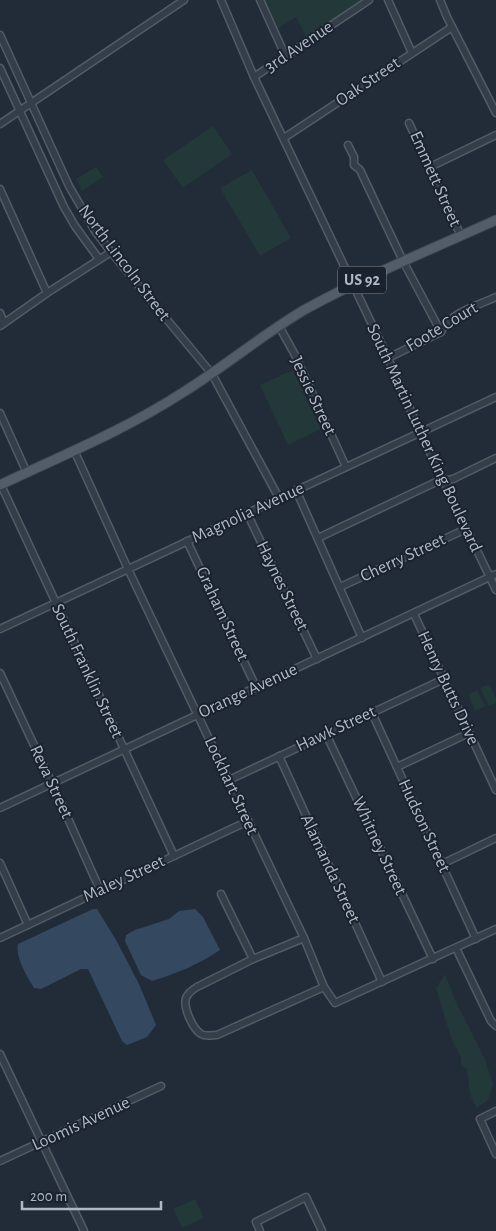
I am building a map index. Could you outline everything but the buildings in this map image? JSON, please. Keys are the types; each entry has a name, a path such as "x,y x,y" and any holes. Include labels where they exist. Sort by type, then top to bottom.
{"main road":[{"name":"US 92","path":"0,485 144,416 182,394 302,312 403,261 495,222"}],"street":[{"path":"0,124 184,0"},
{"name":"South Martin Luther King Boulevard","path":"221,0 254,77 388,358 443,481 466,529 493,576 496,590"},
{"path":"260,0 285,55"},
{"name":"3rd Avenue","path":"254,77 369,0"},
{"path":"388,0 412,53"},
{"path":"440,0 496,113"},
{"name":"Oak Street","path":"284,138 452,27"},
{"name":"North Lincoln Street","path":"0,35 59,165 95,231 212,374 279,498"},
{"name":"North Lincoln Street","path":"0,68 64,207 75,226 100,259"},
{"name":"Emmett Street","path":"410,123 461,236"},
{"path":"430,167 496,135"},
{"path":"348,145 354,157 354,165 360,170 403,261 441,332"},
{"path":"0,189 47,293"},
{"path":"0,313 2,324 111,252"},
{"name":"Foote Court","path":"388,358 441,332 444,325 460,313 496,297"},
{"name":"Jessie Street","path":"279,326 295,355 346,467"},
{"name":"Magnolia Avenue","path":"0,629 496,397"},
{"path":"0,413 27,472"},
{"name":"Lockhart Street","path":"74,450 128,569 304,938 324,986 335,1003 382,982"},
{"path":"318,538 436,482 453,479 496,458"},
{"name":"South Franklin Street","path":"0,485 32,549 174,856"},
{"path":"296,490 362,638"},
{"name":"Haynes Street","path":"247,513 317,659"},
{"name":"Cherry Street","path":"340,587 466,529"},
{"name":"Graham Street","path":"187,541 256,687"},
{"name":"Orange Avenue","path":"0,808 493,576"},
{"name":"Henry Butts Drive","path":"414,614 496,790"},
{"name":"Reva Street","path":"0,673 100,890"},
{"name":"Hawk Street","path":"229,780 444,679"},
{"name":"Hudson Street","path":"372,713 476,939"},
{"path":"397,767 469,733"},
{"name":"Whitney Street","path":"326,734 432,959"},
{"name":"Alamanda Street","path":"279,756 382,982"},
{"name":"Maley Street","path":"0,938 248,821"},
{"path":"442,864 496,838"},
{"path":"0,863 28,925"},
{"path":"221,894 253,960"},
{"path":"382,982 496,930"},
{"path":"304,938 197,986 189,993 185,1000 186,1009 192,1023 200,1033 207,1036 217,1035 324,986"},
{"path":"456,948 490,1021 496,1026"},
{"path":"0,1054 84,1231"},
{"name":"Loomis Avenue","path":"0,1161 161,1086"},
{"path":"496,1112 480,1120 496,1154"},
{"path":"260,1231 256,1222 306,1197 322,1231"}],"green space":[{"path":"260,0 364,0 309,41 296,17 274,31"},
{"path":"213,126 232,154 183,188 163,160"},
{"path":"96,167 103,177 82,191 76,179"},
{"path":"252,170 291,238 260,256 220,188"},
{"path":"293,370 321,429 288,445 260,385"},
{"path":"489,684 496,703 489,706 480,688"},
{"path":"477,690 485,706 475,711 468,695"},
{"path":"445,974 456,1002 484,1057 493,1084 488,1100 477,1108 470,1095 467,1069 461,1065 461,1057 451,1038 436,988"},
{"path":"195,1199 204,1218 182,1228 173,1209"}],"water":[{"path":"93,909 97,909 116,940 139,984 156,1025 147,1037 127,1045 122,1041 88,969 81,969 41,989 34,988 18,955 18,944"},
{"path":"195,909 203,917 220,950 187,968 152,981 141,975 125,941 126,935 135,930 169,919 179,911"}]}
